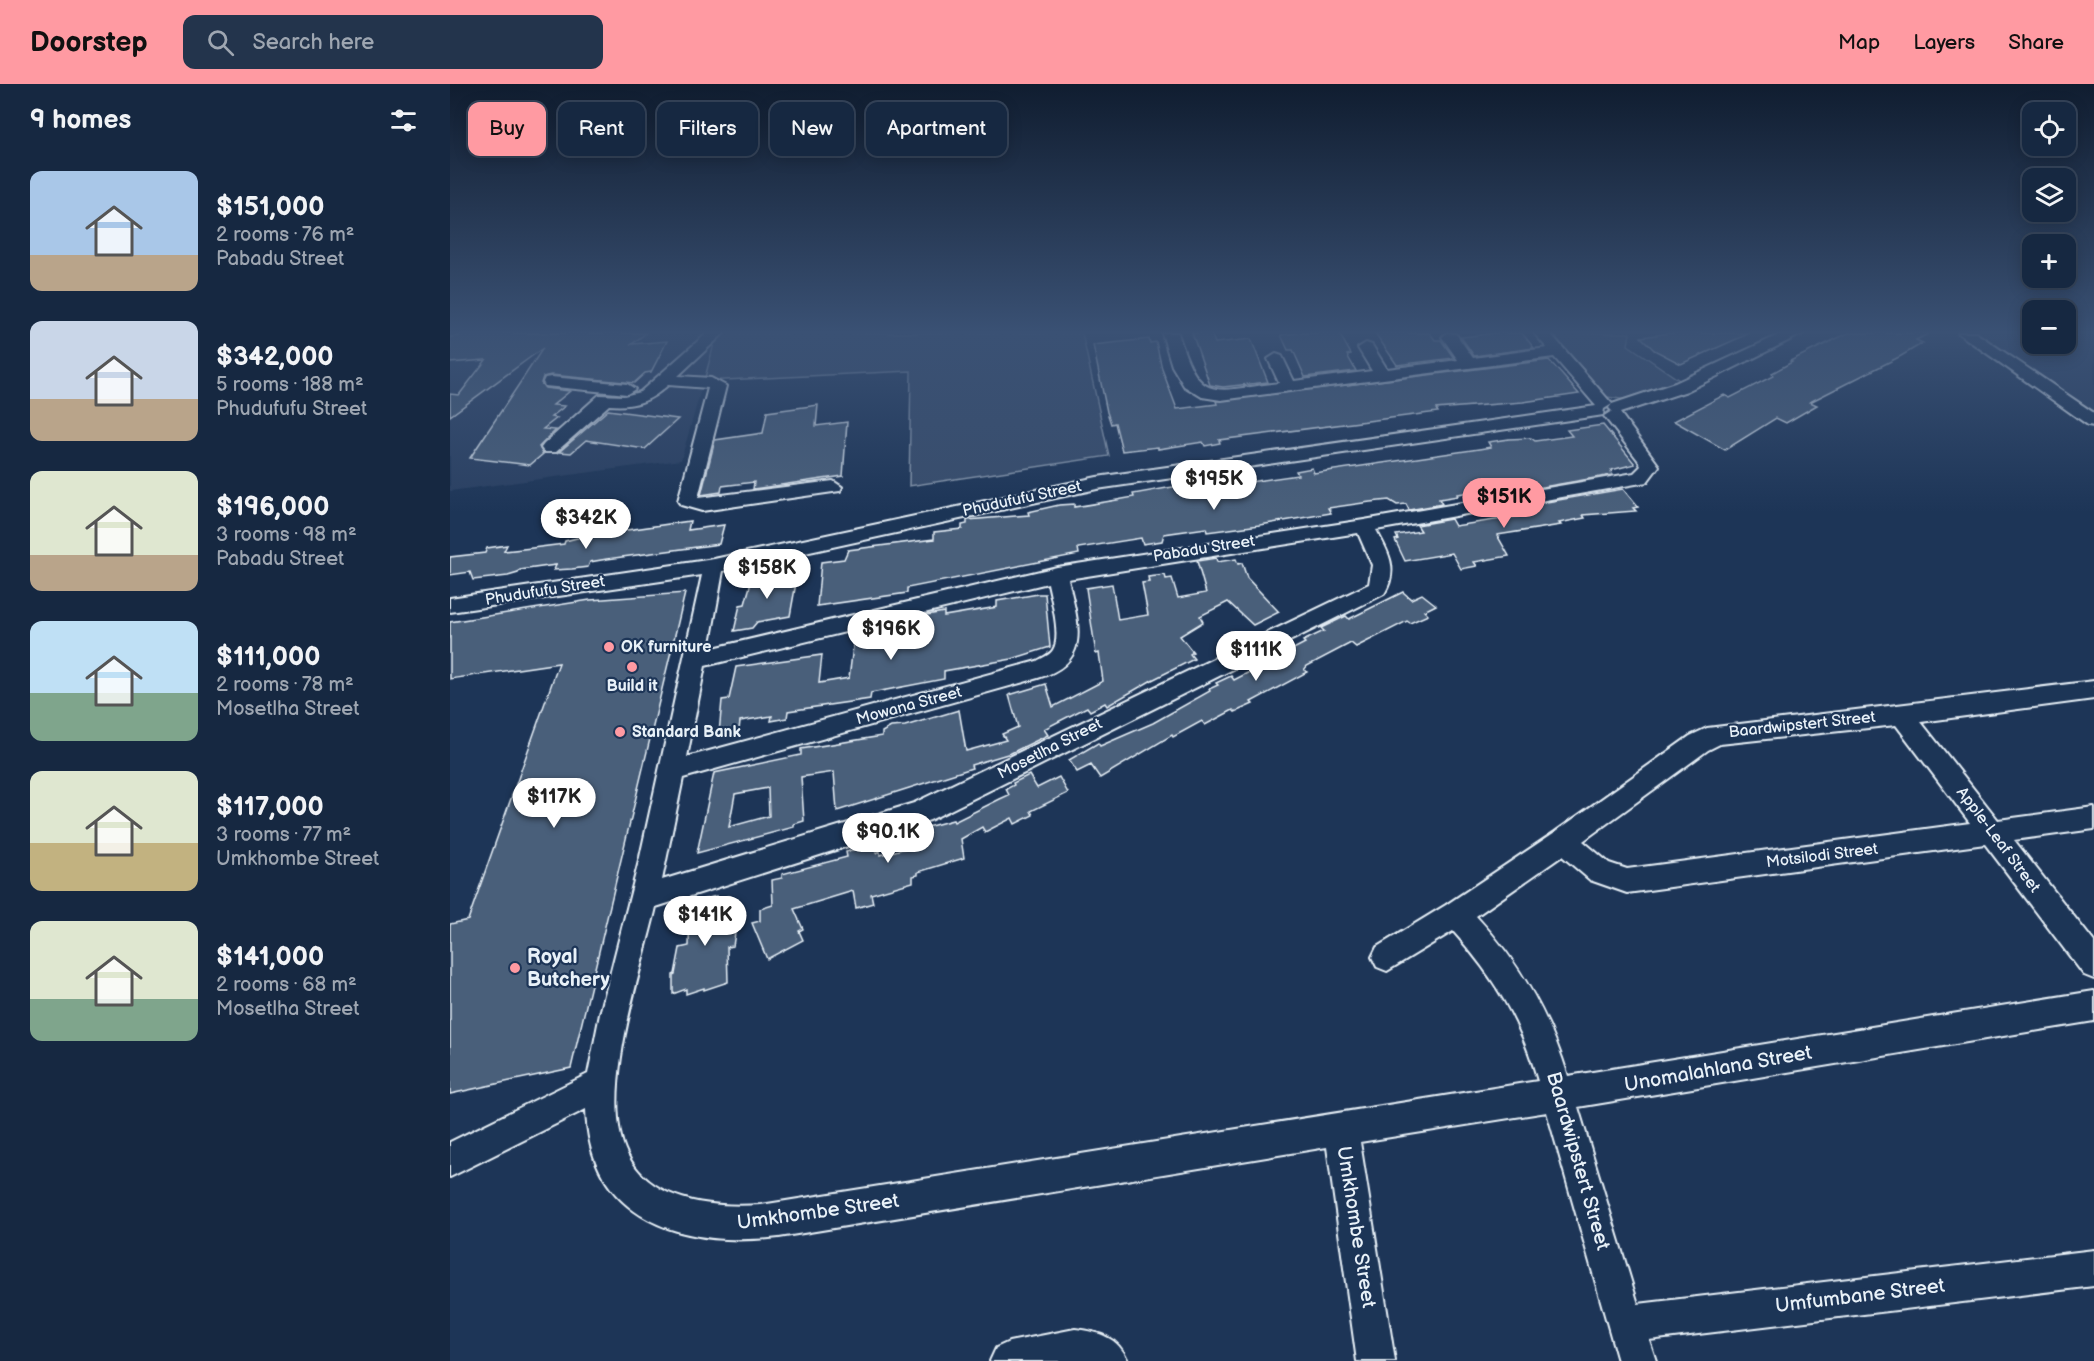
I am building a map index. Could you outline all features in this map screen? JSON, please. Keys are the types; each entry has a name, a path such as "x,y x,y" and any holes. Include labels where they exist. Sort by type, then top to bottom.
{"street":[{"path":"550,448 605,399 635,400 648,393"},
{"path":"717,393 688,501 702,505 833,487"},
{"path":"1203,393 1229,395 1247,393"},
{"path":"1593,393 1608,409"},
{"name":"Phudufufu Street","path":"450,605 714,566 1074,487 1608,409 1662,393"},
{"path":"2053,393 2094,421"},
{"name":"Pabadu Street","path":"695,660 1057,574 1364,526 1640,478 1650,466 1647,459 1608,409"},
{"name":"Mosetlha Street","path":"644,898 921,812 1377,589 1384,572 1383,563 1364,526"},
{"name":"Umkhombe Street","path":"714,566 672,771 603,1084 602,1110 606,1139 615,1166 635,1190 662,1209 699,1222 735,1225 1341,1128 1376,1361"},
{"name":"Mowana Street","path":"672,771 1038,670 1053,663 1064,654 1068,642 1057,574"},
{"name":"Baardwipstert Street","path":"1387,957 1456,914 1699,743 1716,735 1902,715 2094,690"},
{"name":"Apple-Leaf Street","path":"1902,715 2094,966"},
{"name":"Motsilodi Street","path":"1564,840 1595,870 1614,880 1627,881 2094,818"},
{"name":"Baardwipstert Street","path":"1456,914 1492,952 1529,1009 1560,1095 1637,1361"},
{"name":"Unomalahlana Street","path":"1341,1128 1560,1095 2094,1006"},
{"path":"450,1160 603,1084"},
{"name":"Umfumbane Street","path":"1625,1324 2094,1268"},
{"path":"1009,1361 1075,1348 1095,1350 1110,1361"}],"shaded area":[{"path":"450,393 700,393 681,460 450,491"},
{"path":"911,393 1095,393 1109,456 909,486"},
{"path":"1603,393 1657,393 1649,397 1627,400 1607,397"},
{"path":"2045,393 2094,393 2094,427"}],"building":[{"path":"461,393 482,393 450,416 450,394 459,395"},
{"path":"513,393 568,393 553,405 565,406 551,417 557,418 543,429 556,430 539,447 543,454 530,465 470,458"},
{"path":"1103,393 1171,393 1177,409 1217,404 1216,401 1284,393 1579,394 1523,402 1436,409 1438,412 1219,440 1220,443 1205,446 1203,442 1158,449 1158,447 1122,451 1115,423 1111,424"},
{"path":"1741,393 1829,393 1810,402 1817,405 1786,423 1776,418 1725,450 1674,421 1724,395 1730,398"},
{"path":"818,405 816,426 847,422 843,476 753,489 754,482 722,486 721,492 701,495 715,440 763,433 767,412"},
{"path":"608,410 678,419 645,449 586,440 571,453 559,452"},
{"path":"1603,425 1635,464 1611,470 1612,475 1520,491 1516,485 1457,494 1458,496 1439,499 1442,504 1409,510 1406,504 1397,505 1389,500 1370,502 1328,508 1331,513 1260,525 1207,532 1206,528 1164,534 1162,541 1143,544 1141,538 1078,548 1079,554 907,588 907,593 817,606 821,562 844,559 848,550 934,539 934,532 962,529 962,525 967,524 967,520 1029,515 1028,512 1059,505 1074,504 1074,507 1117,500 1134,497 1133,494 1206,481 1208,488 1298,475 1296,471 1312,468 1314,473 1479,449 1491,447 1488,442 1509,439 1531,438 1535,441 1572,436 1567,430"},
{"path":"1623,489 1638,507 1633,508 1636,511 1583,515 1585,518 1559,523 1561,525 1497,535 1509,556 1474,562 1477,566 1461,569 1452,553 1405,561 1395,540 1398,539 1396,535 1421,531 1417,525 1451,519 1455,526 1528,515 1533,513 1529,505"},
{"path":"690,521 688,530 724,525 719,544 607,559 590,562 588,567 572,569 554,570 556,565 520,570 508,576 473,580 470,572 450,575 450,557 485,553 487,548 507,545 504,551 564,544 565,541 585,536"},
{"path":"1216,558 1217,562 1236,559 1238,564 1242,563 1247,578 1279,612 1253,625 1228,602 1200,616 1203,622 1180,636 1193,652 1190,654 1194,659 1107,706 1105,703 1090,711 1087,707 1044,729 1048,735 1011,753 971,765 972,768 837,811 834,772 801,777 804,821 794,824 794,827 697,853 714,773 801,755 801,749 882,736 882,732 891,727 905,726 959,710 966,751 1006,740 1002,734 1018,727 1009,695 1046,684 1053,707 1103,681 1099,653 1096,654 1086,588 1112,584 1118,620 1148,615 1142,583 1149,582 1148,577 1165,575 1166,579 1172,578 1178,598 1206,593 1197,561","holes":["768,788 769,816 729,827 735,794"]},
{"path":"798,572 790,616 757,622 752,628 734,631 740,605 745,604 752,579"},
{"path":"1403,592 1411,599 1422,594 1436,605 1424,611 1428,615 1410,623 1407,621 1356,647 1351,643 1307,666 1304,670 1307,672 1251,702 1253,704 1235,712 1233,710 1205,725 1202,721 1173,737 1172,735 1100,778 1091,765 1077,772 1069,760 1098,743 1100,746 1153,723 1210,691 1209,689 1218,685 1216,683 1231,676 1234,680 1305,643 1303,641 1324,631 1321,628 1346,616 1349,619"},
{"path":"685,593 571,1068 450,1094 450,924 468,920 559,663 450,679 450,622 590,600"},
{"path":"1045,594 1050,647 1012,659 944,671 944,679 871,693 870,699 788,711 787,718 771,721 772,716 740,721 739,730 719,734 722,700 729,699 736,667 822,655 819,683 849,678 854,639 902,631 902,627 920,625 921,616 944,612 944,616 997,607 997,601"},
{"path":"1029,775 1037,788 1059,777 1068,793 1031,811 1033,815 1015,824 1012,818 985,832 982,827 961,839 964,858 918,872 918,875 913,876 913,882 871,894 873,903 856,908 853,891 794,909 803,929 799,931 803,940 767,959 752,923 760,921 760,909 773,905 772,880 782,878 782,874 847,857 846,852 868,845 869,849 875,847 876,853 880,851 880,855 925,843 923,828 953,820 954,822 1009,795 1006,789"},
{"path":"716,896 716,900 728,896 728,928 736,926 733,946 727,947 728,982 686,994 686,989 673,994 673,975 680,948 689,946 690,903"}],"place":[{"name":"OK furniture","path":"609,647"},
{"name":"Build it","path":"632,667"},
{"name":"Standard Bank","path":"620,732"},
{"name":"Royal Butchery","path":"515,968"}]}
